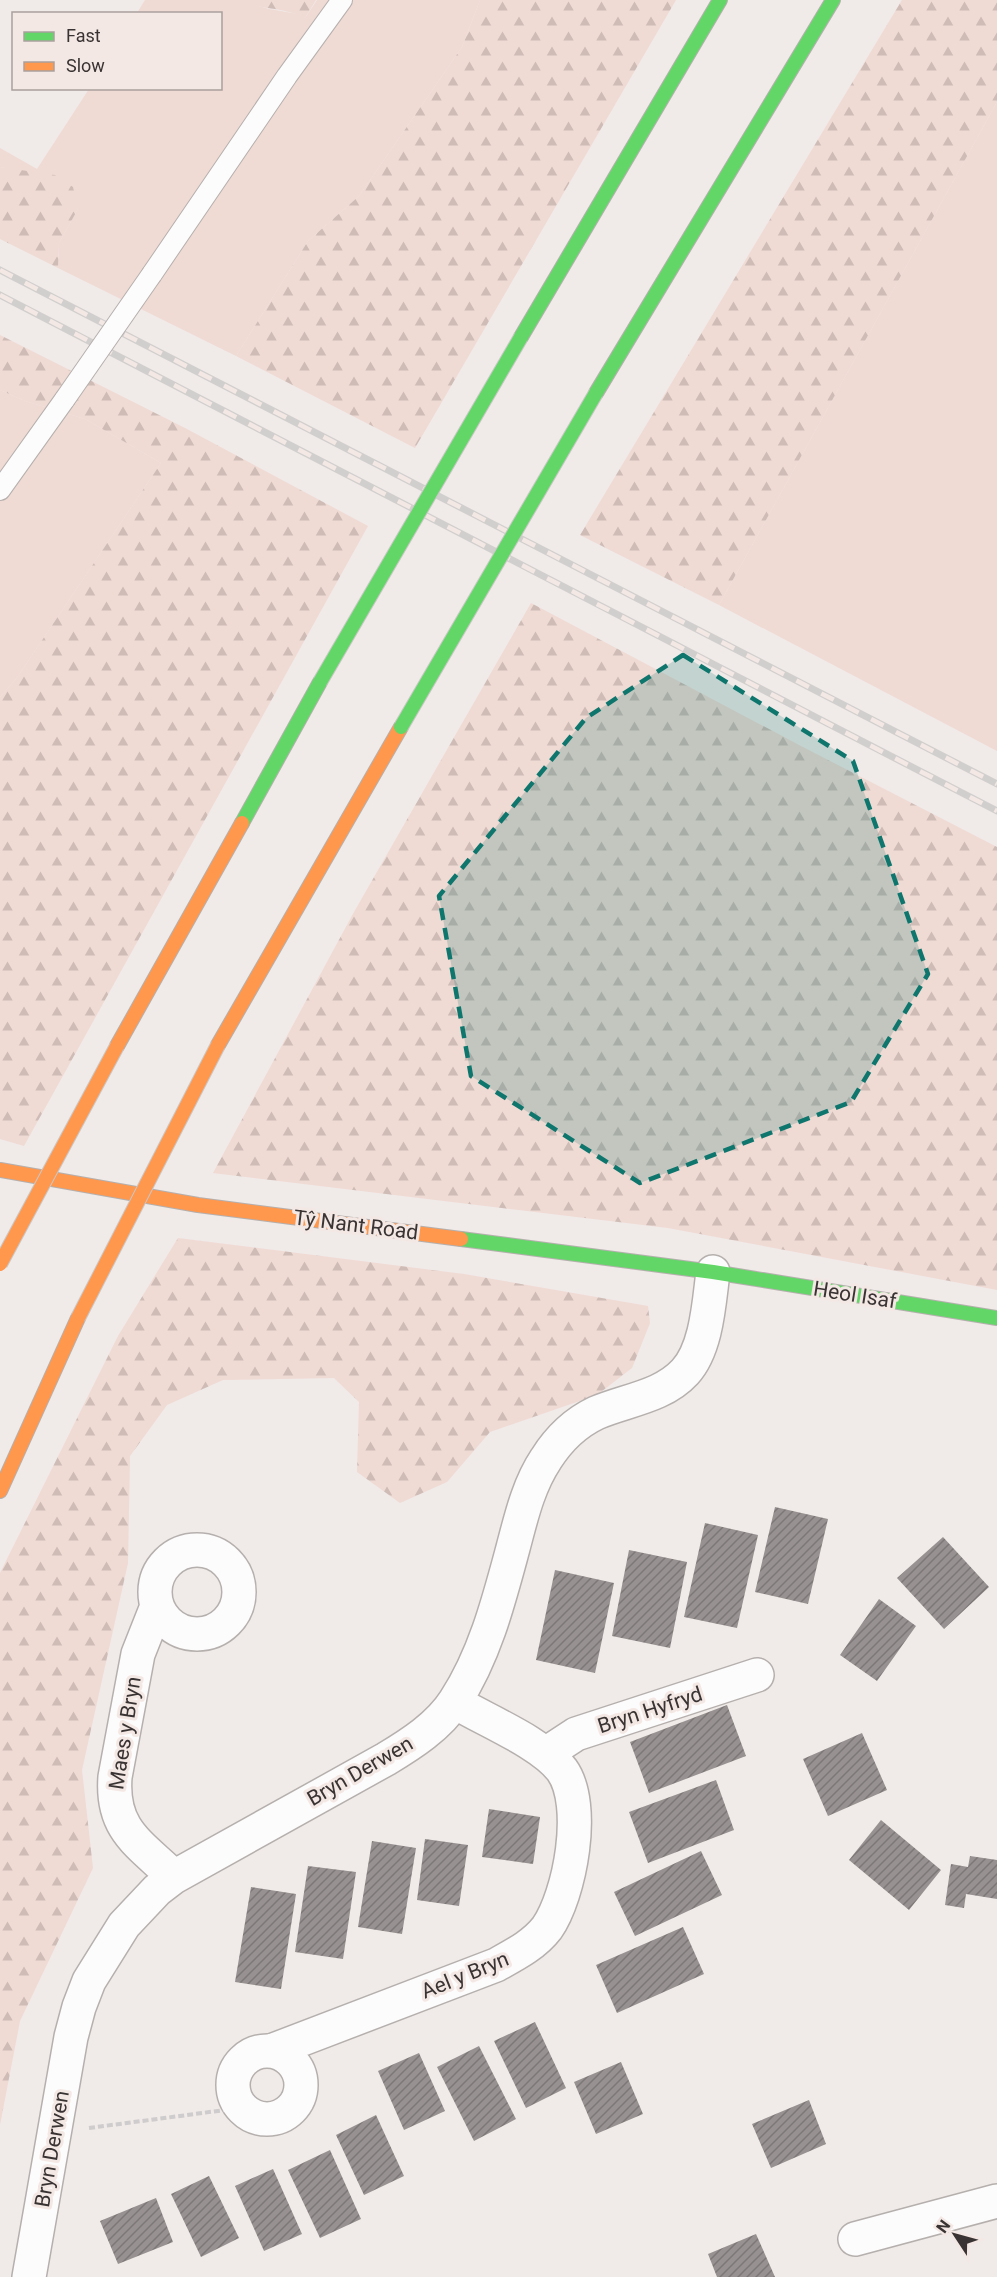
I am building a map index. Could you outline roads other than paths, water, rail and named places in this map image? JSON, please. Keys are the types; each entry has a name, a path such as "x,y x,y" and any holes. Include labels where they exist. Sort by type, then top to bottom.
{"main road":[{"path":"0,1264 117,1046 320,682 720,0"},
{"path":"0,1491 78,1318 218,1044 596,393 833,0"},
{"name":"Tŷ Nant Road","path":"0,1170 198,1205 714,1272"},
{"name":"Heol Isaf","path":"714,1272 997,1318"}],"street":[{"name":"Bryn Derwen","path":"29,2277 70,2037 90,1981 124,1925 157,1890 174,1877 409,1745 429,1730 455,1702 472,1671 486,1636 498,1603 524,1506 545,1460 561,1439 578,1424 596,1413 665,1388 686,1371 705,1329 714,1272"},
{"name":"Maes y Bryn","path":"156,1606 138,1654 113,1797 119,1818 129,1834 174,1877"},
{"name":"Bryn Hyfryd","path":"547,1753 576,1734 757,1676"},
{"name":"Ael y Bryn","path":"271,2051 291,2060 298,2069 301,2090 292,2110 282,2117 258,2120 240,2108 234,2096 232,2084 241,2062 250,2055 271,2051 495,1965 523,1951 546,1928 560,1902 570,1863 575,1822 571,1791 563,1772 547,1753 455,1702"},
{"path":"855,2239 997,2201"}],"lane":[{"path":"0,490 342,0"}],"railway":[{"path":"0,270 997,784"},
{"path":"0,295 997,811"}]}
